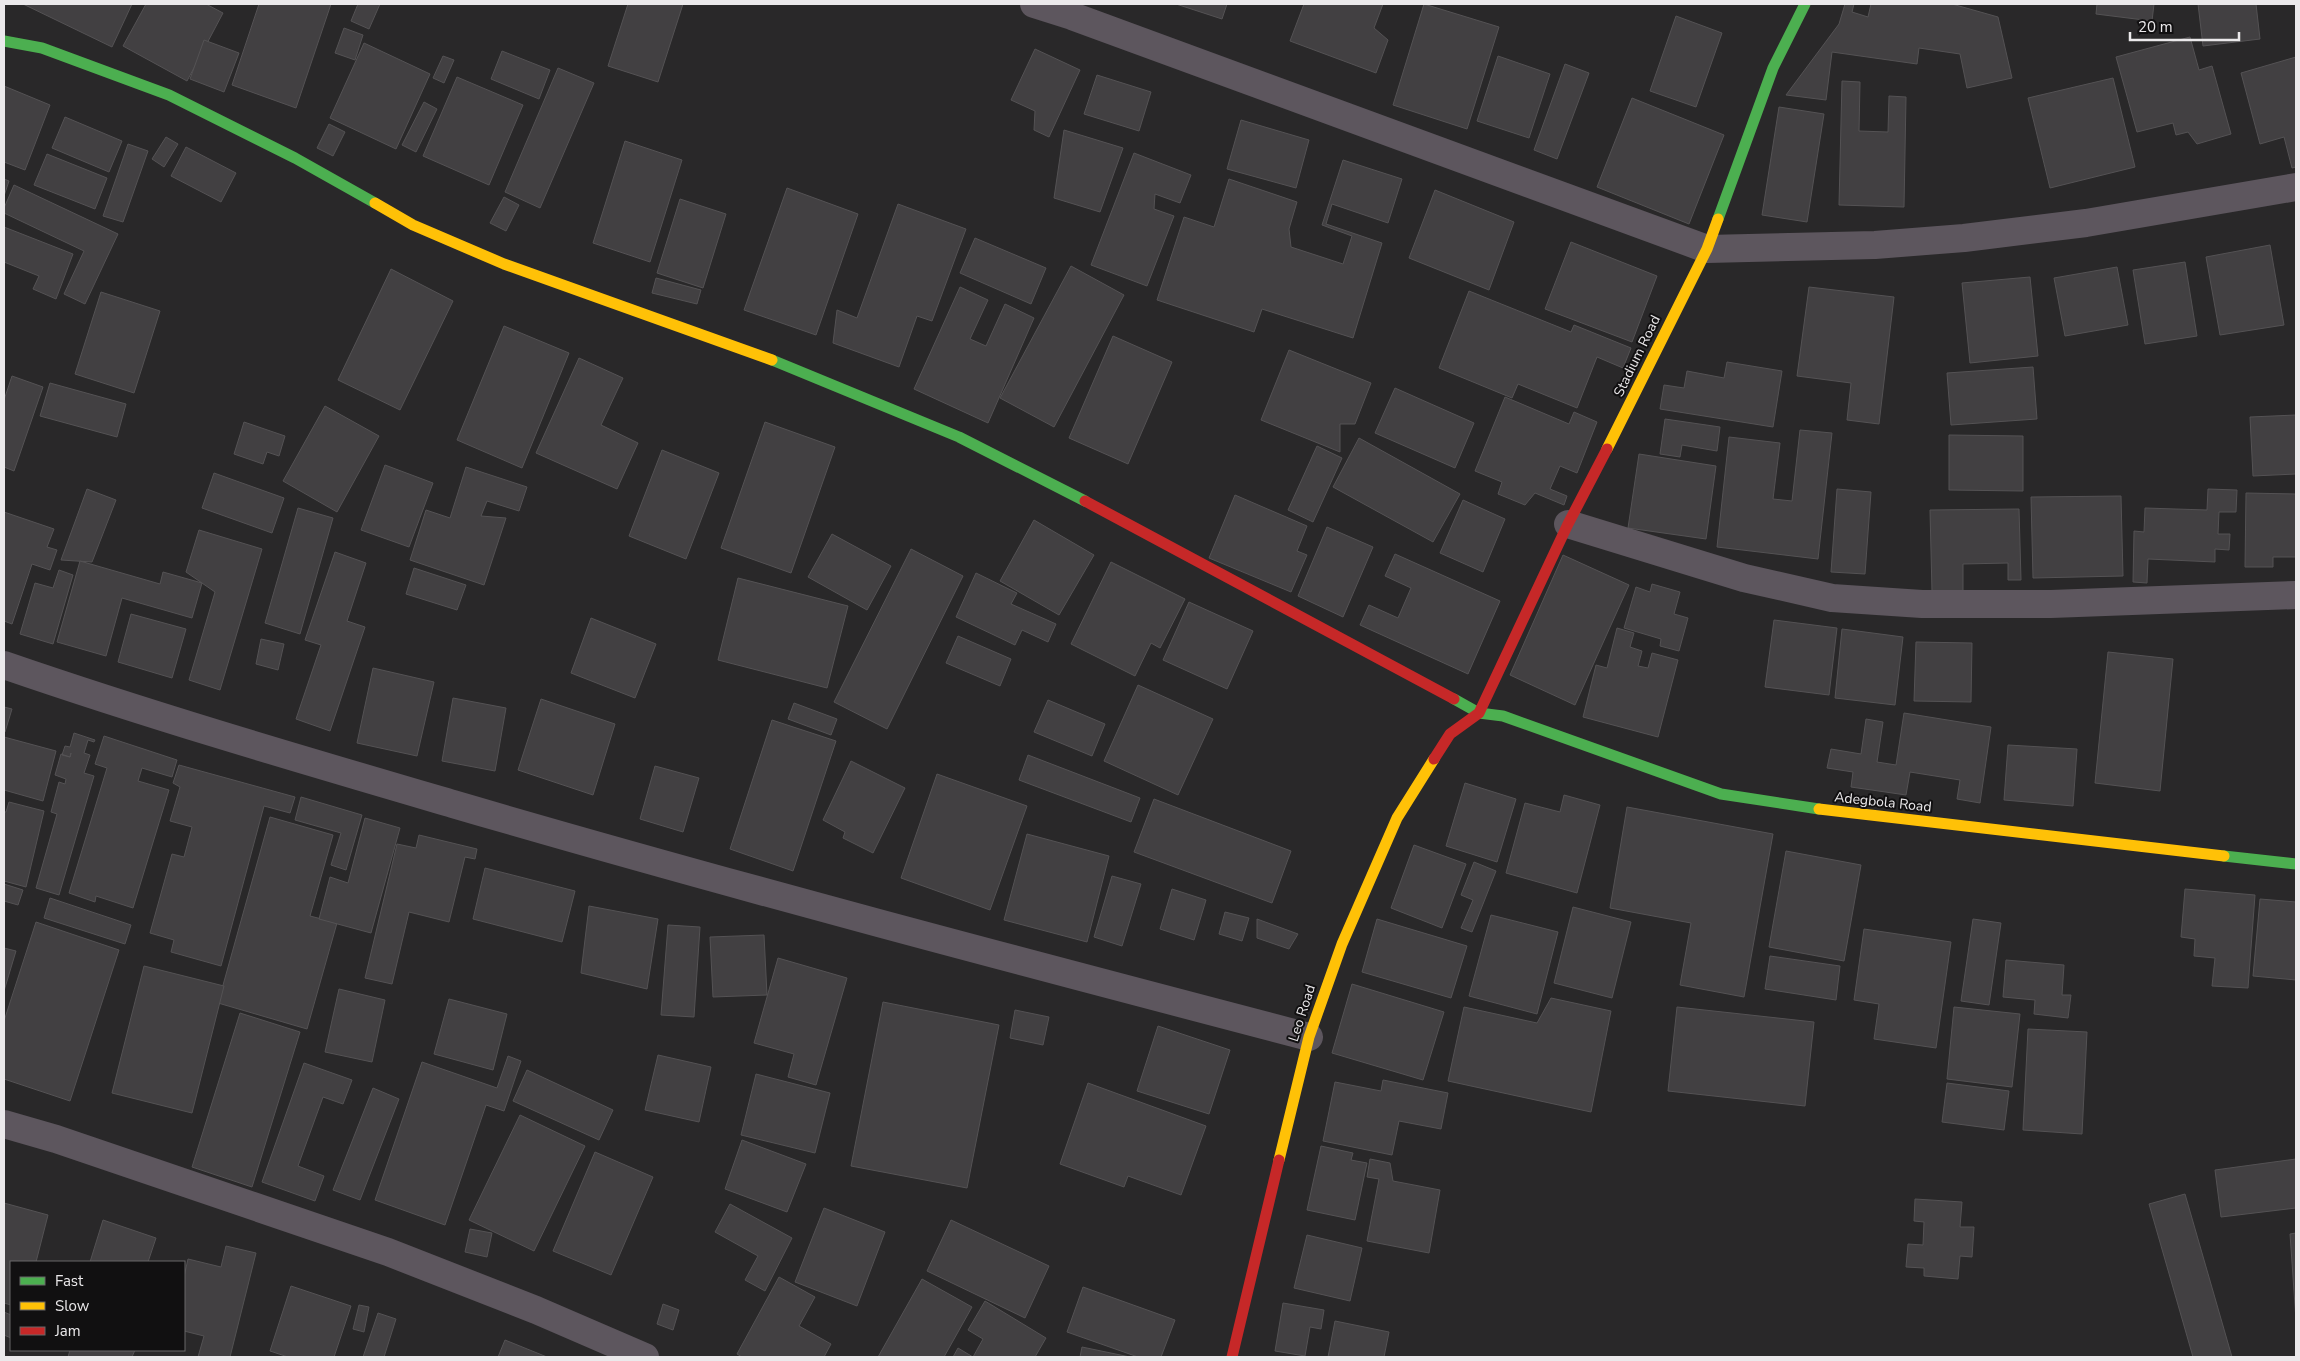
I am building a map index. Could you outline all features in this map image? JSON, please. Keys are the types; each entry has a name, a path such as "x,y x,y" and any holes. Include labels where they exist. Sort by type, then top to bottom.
{"street":[{"path":"1034,4 1073,10 1707,249 1875,245 1964,238 2086,224 2296,187"},
{"name":"Stadium Road","path":"1479,714 1568,524 1707,249 1773,68 1805,4"},
{"path":"4,41 42,48 169,95 295,158 413,225 504,264 782,364 959,437 1138,528 1479,714"},
{"path":"1568,524 1744,578 1832,598 1922,604 2051,604 2296,595"},
{"path":"4,664 324,766 653,862 930,938 1309,1037"},
{"name":"Adegbola Road","path":"1479,714 1503,716 1721,794 1806,808 2296,864"},
{"name":"Leo Road","path":"1232,1357 1309,1037 1342,944 1397,818 1450,734 1479,714"},
{"path":"4,1124 56,1139 388,1252 536,1310 645,1357"}],"building":[{"path":"23,4 132,4 112,47"},
{"path":"146,4 206,4 223,13 187,81 123,46"},
{"path":"259,4 331,4 296,108 232,85"},
{"path":"358,4 380,4 369,29 351,21"},
{"path":"628,4 683,4 658,82 608,66"},
{"path":"1176,4 1227,4 1222,19"},
{"path":"1304,4 1383,4 1374,28 1388,40 1376,73 1290,41"},
{"path":"1424,4 1499,27 1467,129 1393,105"},
{"path":"1845,4 1854,4 1852,12 1868,17 1871,4 1952,4 1998,17 2012,78 1967,88 1960,54 1919,48 1917,64 1832,52 1826,100 1786,95 1839,24"},
{"path":"2097,4 2154,4 2152,21 2096,14"},
{"path":"2198,4 2256,4 2260,39 2203,46"},
{"path":"1676,16 1722,33 1696,107 1650,91"},
{"path":"344,28 363,35 355,60 335,53"},
{"path":"2190,37 2199,70 2212,66 2231,134 2197,144 2188,132 2176,135 2173,123 2137,132 2116,57"},
{"path":"204,40 239,53 224,92 190,79"},
{"path":"364,43 430,74 396,149 330,118"},
{"path":"1035,49 1080,70 1049,137 1034,130 1035,111 1011,100"},
{"path":"502,51 550,70 539,99 491,79"},
{"path":"443,56 454,60 444,83 433,78"},
{"path":"1498,56 1550,74 1529,138 1477,121"},
{"path":"2296,57 2296,167 2292,168 2284,137 2260,144 2241,73"},
{"path":"1565,64 1589,73 1557,159 1534,150"},
{"path":"558,68 594,83 540,208 505,192"},
{"path":"1097,75 1151,92 1139,131 1084,114"},
{"path":"457,77 523,105 489,185 423,156"},
{"path":"2113,78 2135,167 2050,188 2028,98"},
{"path":"1842,81 1860,82 1859,131 1888,132 1889,96 1906,97 1904,207 1839,205"},
{"path":"4,86 50,105 25,170 4,162"},
{"path":"1632,98 1724,135 1689,224 1597,187"},
{"path":"424,102 437,109 416,152 402,145"},
{"path":"1779,107 1824,114 1807,222 1762,215"},
{"path":"65,117 122,141 109,172 52,148"},
{"path":"1241,120 1309,140 1296,188 1227,169"},
{"path":"329,124 345,132 333,156 317,148"},
{"path":"1064,130 1123,148 1100,212 1054,198"},
{"path":"166,137 178,144 164,167 152,159"},
{"path":"625,141 682,160 650,262 593,243"},
{"path":"128,144 148,151 123,222 103,216"},
{"path":"186,147 236,173 221,202 171,176"},
{"path":"1134,153 1191,175 1180,203 1155,194 1154,209 1174,216 1147,286 1091,265"},
{"path":"47,154 107,178 95,209 34,185"},
{"path":"1343,160 1402,179 1388,223 1332,204 1326,224 1382,243 1353,338 1262,309 1254,332 1157,300 1184,217 1214,227 1229,179 1297,202 1289,229 1291,247 1343,264 1352,236 1322,225"},
{"path":"4,179 9,181 4,196"},
{"path":"14,185 118,234 85,304 64,294 84,251 4,213 4,208"},
{"path":"787,188 858,214 816,335 744,310"},
{"path":"1435,190 1514,222 1489,290 1409,258"},
{"path":"504,197 519,205 506,231 490,223"},
{"path":"680,199 726,214 703,288 657,273"},
{"path":"898,204 966,229 932,321 917,316 899,367 833,343 837,310 857,318"},
{"path":"4,227 73,254 56,299 33,289 39,276 4,262"},
{"path":"975,238 1046,268 1031,304 960,273"},
{"path":"1571,242 1657,276 1632,342 1545,309"},
{"path":"2270,245 2284,325 2220,335 2206,257"},
{"path":"2185,262 2197,336 2145,344 2133,270"},
{"path":"1071,266 1124,295 1054,427 1000,398"},
{"path":"2117,267 2128,325 2065,336 2054,278"},
{"path":"391,269 453,301 400,410 338,380"},
{"path":"2030,277 2038,356 1970,363 1962,283"},
{"path":"656,278 701,290 697,304 652,293"},
{"path":"960,287 988,300 970,339 986,346 1005,304 1034,318 988,423 914,389"},
{"path":"1809,287 1894,297 1879,424 1847,420 1851,383 1797,376"},
{"path":"1469,291 1571,332 1574,325 1631,348 1623,368 1597,357 1577,408 1518,384 1512,398 1439,368"},
{"path":"101,292 160,311 134,393 75,374"},
{"path":"504,326 569,353 522,468 457,440"},
{"path":"1113,336 1172,362 1128,464 1069,438"},
{"path":"1289,350 1371,383 1355,424 1340,424 1340,452 1261,420"},
{"path":"579,358 623,378 601,425 638,443 617,489 536,453"},
{"path":"1727,362 1782,371 1773,427 1660,409 1664,385 1684,388 1687,371 1724,378"},
{"path":"2033,367 2037,419 1951,425 1947,373"},
{"path":"12,376 43,387 14,471 4,467 4,400"},
{"path":"50,383 126,404 117,437 40,416"},
{"path":"1395,388 1474,423 1455,468 1375,433"},
{"path":"1505,397 1569,424 1574,412 1597,422 1577,473 1560,466 1550,489 1567,496 1564,505 1535,493 1525,505 1498,494 1502,482 1475,471"},
{"path":"325,406 379,436 337,512 283,481"},
{"path":"2296,415 2296,474 2253,476 2250,417"},
{"path":"1665,419 1720,427 1717,451 1682,445 1680,457 1660,454"},
{"path":"244,422 285,436 279,456 267,452 263,464 234,454"},
{"path":"765,422 835,447 791,573 721,548"},
{"path":"1800,430 1832,433 1818,559 1717,547 1729,437 1780,443 1773,499 1792,501"},
{"path":"1949,435 2023,436 2023,491 1949,490"},
{"path":"1359,438 1460,494 1433,542 1333,487"},
{"path":"1317,446 1342,458 1313,522 1288,510"},
{"path":"662,450 719,473 686,559 629,536"},
{"path":"1639,454 1716,466 1706,539 1628,528"},
{"path":"385,465 433,483 409,547 361,530"},
{"path":"466,467 527,487 519,511 487,501 481,516 506,518 484,585 410,560 426,510 450,518"},
{"path":"214,473 284,498 272,533 202,508"},
{"path":"87,489 116,500 92,562 61,560"},
{"path":"1837,489 1871,492 1865,574 1831,572"},
{"path":"2208,489 2237,490 2236,512 2219,512 2218,534 2230,534 2229,550 2215,549 2215,562 2148,559 2147,583 2133,582 2134,531 2144,532 2145,508 2207,510"},
{"path":"2246,493 2296,494 2296,557 2273,557 2273,567 2245,567"},
{"path":"1235,495 1307,526 1297,551 1307,555 1291,592 1209,558"},
{"path":"2121,496 2123,576 2033,578 2031,497"},
{"path":"1463,500 1505,519 1483,572 1440,553"},
{"path":"298,508 333,518 300,634 265,623"},
{"path":"2019,509 2021,580 2008,580 2008,563 1963,564 1963,591 1932,592 1930,510"},
{"path":"4,512 54,529 47,547 57,550 50,570 32,564 12,624 4,621"},
{"path":"1034,520 1094,555 1059,615 1000,581"},
{"path":"1327,527 1373,547 1343,617 1298,596"},
{"path":"199,530 262,549 220,690 189,680 215,592 186,572"},
{"path":"832,534 891,566 867,610 808,577"},
{"path":"911,549 963,576 887,729 834,702"},
{"path":"335,552 366,563 347,621 365,627 330,731 296,719 321,645 305,640"},
{"path":"1395,554 1500,601 1468,674 1360,625 1369,605 1398,618 1411,588 1385,576"},
{"path":"1563,555 1629,585 1575,705 1510,675"},
{"path":"80,561 160,584 163,572 202,583 192,618 122,598 106,656 57,642"},
{"path":"1111,562 1185,599 1160,648 1151,643 1135,676 1071,644"},
{"path":"414,568 466,585 457,610 406,594"},
{"path":"59,570 73,575 53,644 20,634 35,583 53,588"},
{"path":"976,573 1017,593 1011,604 1056,624 1048,642 1022,630 1015,645 956,617"},
{"path":"738,578 848,606 827,688 718,660"},
{"path":"1652,584 1680,592 1674,614 1688,618 1679,651 1660,646 1661,639 1624,628 1636,587 1650,592"},
{"path":"1189,602 1253,631 1227,689 1163,660"},
{"path":"131,614 186,629 172,678 118,662"},
{"path":"591,618 656,644 635,698 571,673"},
{"path":"1774,620 1837,628 1829,695 1765,687"},
{"path":"1617,628 1634,633 1630,647 1642,651 1638,666 1648,668 1652,653 1678,660 1658,737 1583,717 1596,665 1607,668"},
{"path":"1842,629 1903,637 1895,705 1835,698"},
{"path":"958,636 1011,659 1000,686 946,663"},
{"path":"261,639 284,644 278,670 256,664"},
{"path":"1916,642 1972,643 1971,702 1914,701"},
{"path":"2108,652 2173,659 2160,791 2095,783"},
{"path":"373,668 434,682 417,756 357,743"},
{"path":"1138,685 1213,719 1178,795 1104,761"},
{"path":"453,698 506,708 495,771 442,761"},
{"path":"541,699 615,724 593,795 518,770"},
{"path":"1048,700 1105,724 1092,756 1034,732"},
{"path":"794,703 837,719 831,735 788,719"},
{"path":"4,707 12,709 5,732 4,732"},
{"path":"1904,713 1991,727 1980,803 1957,799 1960,780 1910,772 1906,795 1851,787 1853,772 1827,768 1831,749 1861,754 1866,719 1883,722 1877,762 1896,765"},
{"path":"772,720 836,741 793,871 730,849"},
{"path":"74,733 95,740 94,742 88,740 84,753 90,755 84,773 94,776 59,895 36,888 57,814 51,812 59,782 65,784 66,779 55,775 65,746 70,747"},
{"path":"104,736 177,760 172,777 142,768 138,781 169,790 133,908 96,896 95,902 69,893 107,768 95,764"},
{"path":"4,737 56,751 43,801 4,790"},
{"path":"2008,745 2077,749 2073,806 2004,800"},
{"path":"1028,755 1140,798 1131,822 1019,780"},
{"path":"851,761 905,788 873,853 843,838 845,832 823,820"},
{"path":"179,765 295,797 290,813 264,806 221,966 171,952 174,940 150,933 172,854 184,857 192,827 170,821 180,787 173,783"},
{"path":"655,766 699,778 683,832 640,819"},
{"path":"937,774 1027,806 990,910 901,878"},
{"path":"1465,783 1516,799 1497,862 1446,846"},
{"path":"1564,795 1600,805 1577,893 1506,873 1525,803 1560,812"},
{"path":"301,797 362,815 346,870 331,865 341,833 295,820"},
{"path":"1154,799 1291,851 1272,903 1134,852"},
{"path":"9,802 44,811 26,887 4,881 4,812 6,812"},
{"path":"1627,807 1773,834 1744,997 1680,985 1691,923 1610,908"},
{"path":"270,817 333,835 310,916 337,923 307,1029 218,1003"},
{"path":"365,818 400,828 371,933 319,919 330,877 348,883"},
{"path":"1027,834 1109,856 1087,942 1004,920"},
{"path":"419,835 477,849 475,859 465,857 449,922 409,912 392,984 365,978 397,844 416,848"},
{"path":"1414,845 1466,864 1442,928 1391,908"},
{"path":"1786,851 1861,865 1844,961 1769,947"},
{"path":"1474,862 1496,871 1472,932 1461,928 1473,900 1461,895"},
{"path":"485,868 575,891 562,942 473,919"},
{"path":"1112,876 1141,884 1122,946 1094,937"},
{"path":"4,884 23,890 18,905 4,901"},
{"path":"1172,889 1206,900 1194,940 1160,929"},
{"path":"2185,889 2255,895 2248,988 2212,986 2215,958 2194,956 2195,939 2181,937"},
{"path":"50,898 131,925 125,944 44,918"},
{"path":"2260,899 2296,902 2296,980 2253,976"},
{"path":"589,906 658,919 647,989 581,973"},
{"path":"1573,907 1631,922 1612,998 1554,983"},
{"path":"1225,912 1249,918 1242,941 1219,934"},
{"path":"1491,915 1558,932 1537,1014 1469,996"},
{"path":"1257,919 1298,934 1289,949 1257,938"},
{"path":"1377,919 1467,946 1451,998 1362,972"},
{"path":"1973,919 2001,923 1989,1005 1961,1001"},
{"path":"36,922 119,950 70,1101 4,1079 4,1021"},
{"path":"668,925 700,927 694,1017 661,1015"},
{"path":"1864,929 1951,942 1936,1048 1874,1039 1879,1004 1854,1000"},
{"path":"764,935 767,995 713,997 710,937"},
{"path":"4,948 16,951 4,991"},
{"path":"1770,956 1840,966 1836,1000 1765,989"},
{"path":"778,958 847,978 816,1085 788,1077 794,1054 754,1043"},
{"path":"2006,960 2064,965 2062,995 2071,995 2068,1018 2034,1014 2035,1000 2003,997"},
{"path":"144,966 224,986 192,1113 112,1093"},
{"path":"1352,984 1444,1012 1423,1080 1332,1053"},
{"path":"339,989 385,1000 372,1062 325,1052"},
{"path":"1551,998 1611,1011 1591,1112 1448,1081 1464,1007 1537,1023"},
{"path":"449,999 507,1014 493,1070 434,1054"},
{"path":"883,1002 999,1025 967,1188 851,1166"},
{"path":"1677,1007 1814,1022 1805,1106 1668,1091"},
{"path":"1954,1007 2020,1014 2012,1087 1947,1079"},
{"path":"1015,1010 1049,1017 1043,1045 1010,1038"},
{"path":"240,1013 300,1032 252,1187 192,1167"},
{"path":"1158,1026 1230,1050 1209,1114 1137,1091"},
{"path":"2028,1029 2087,1032 2082,1134 2023,1130"},
{"path":"658,1055 711,1067 699,1122 645,1110"},
{"path":"508,1056 521,1061 504,1111 486,1105 445,1225 375,1200 422,1062 497,1088"},
{"path":"304,1063 352,1080 343,1104 323,1097 298,1166 324,1176 315,1201 262,1182"},
{"path":"527,1070 613,1110 599,1140 513,1101"},
{"path":"756,1074 830,1093 815,1153 741,1135"},
{"path":"1383,1080 1448,1093 1441,1129 1399,1121 1392,1155 1323,1141 1335,1082 1381,1091"},
{"path":"1088,1083 1206,1126 1181,1195 1128,1176 1124,1187 1060,1164"},
{"path":"1947,1083 2009,1091 2004,1130 1942,1122"},
{"path":"373,1088 399,1099 360,1200 333,1190"},
{"path":"520,1115 585,1146 534,1251 469,1220"},
{"path":"742,1140 806,1164 787,1212 725,1189"},
{"path":"1321,1146 1353,1153 1351,1160 1367,1163 1355,1220 1307,1210"},
{"path":"595,1152 653,1177 611,1275 553,1251"},
{"path":"1370,1159 1390,1163 1393,1181 1440,1190 1429,1253 1367,1241 1379,1179 1367,1177"},
{"path":"2296,1159 2296,1208 2221,1217 2215,1170"},
{"path":"2185,1194 2232,1357 2193,1357 2149,1204"},
{"path":"1915,1199 1962,1202 1960,1227 1974,1227 1972,1257 1960,1256 1958,1279 1924,1276 1924,1268 1906,1267 1908,1244 1923,1245 1924,1222 1914,1221"},
{"path":"4,1203 48,1215 36,1261 10,1261 10,1305 4,1303"},
{"path":"730,1204 792,1238 765,1291 745,1280 758,1256 715,1232"},
{"path":"824,1208 885,1232 857,1306 795,1282"},
{"path":"103,1220 156,1238 148,1261 90,1261"},
{"path":"951,1220 1049,1266 1025,1318 927,1271"},
{"path":"470,1229 492,1233 487,1257 465,1252"},
{"path":"2296,1233 2296,1320 2290,1234"},
{"path":"1307,1235 1362,1248 1350,1301 1294,1288"},
{"path":"226,1246 256,1253 230,1357 198,1357 204,1336 185,1331 185,1272 188,1259 221,1267"},
{"path":"779,1277 815,1297 799,1326 831,1344 824,1357 742,1357 737,1354"},
{"path":"922,1279 972,1307 944,1357 878,1357"},
{"path":"291,1286 351,1306 334,1357 288,1357 270,1351"},
{"path":"1083,1287 1175,1320 1161,1357 1138,1357 1067,1332"},
{"path":"985,1301 1046,1338 1035,1357 973,1357 983,1339 968,1330"},
{"path":"1283,1303 1324,1310 1321,1329 1310,1327 1305,1356 1275,1351"},
{"path":"663,1304 679,1310 673,1330 657,1324"},
{"path":"359,1305 369,1307 364,1332 353,1329"},
{"path":"4,1312 10,1315 10,1338 4,1335"},
{"path":"378,1313 396,1319 384,1357 363,1357"},
{"path":"1335,1321 1389,1332 1384,1357 1328,1357"},
{"path":"505,1340 547,1357 498,1357"},
{"path":"1082,1347 1130,1357 1080,1357"},
{"path":"958,1348 973,1357 953,1357"},
{"path":"70,1351 135,1351 132,1357 68,1357"}],"traffic: fast":[{"path":"1718,219 1773,68 1805,4"},
{"path":"4,41 42,48 169,95 295,158 375,203"},
{"path":"772,360 959,437 1085,501"},
{"path":"1454,699 1479,713 1503,716 1721,794 1819,809"},
{"path":"2224,856 2296,864"}],"traffic: slow":[{"path":"375,203 413,225 504,264 772,360"},
{"path":"1607,449 1707,249 1718,219"},
{"path":"1279,1160 1309,1037 1342,944 1397,818 1434,759"},
{"path":"1819,809 2224,856"}],"traffic: jam":[{"path":"1434,759 1450,734 1479,713 1568,524 1607,449"},
{"path":"1085,501 1454,699"},
{"path":"1232,1357 1279,1160"}]}
